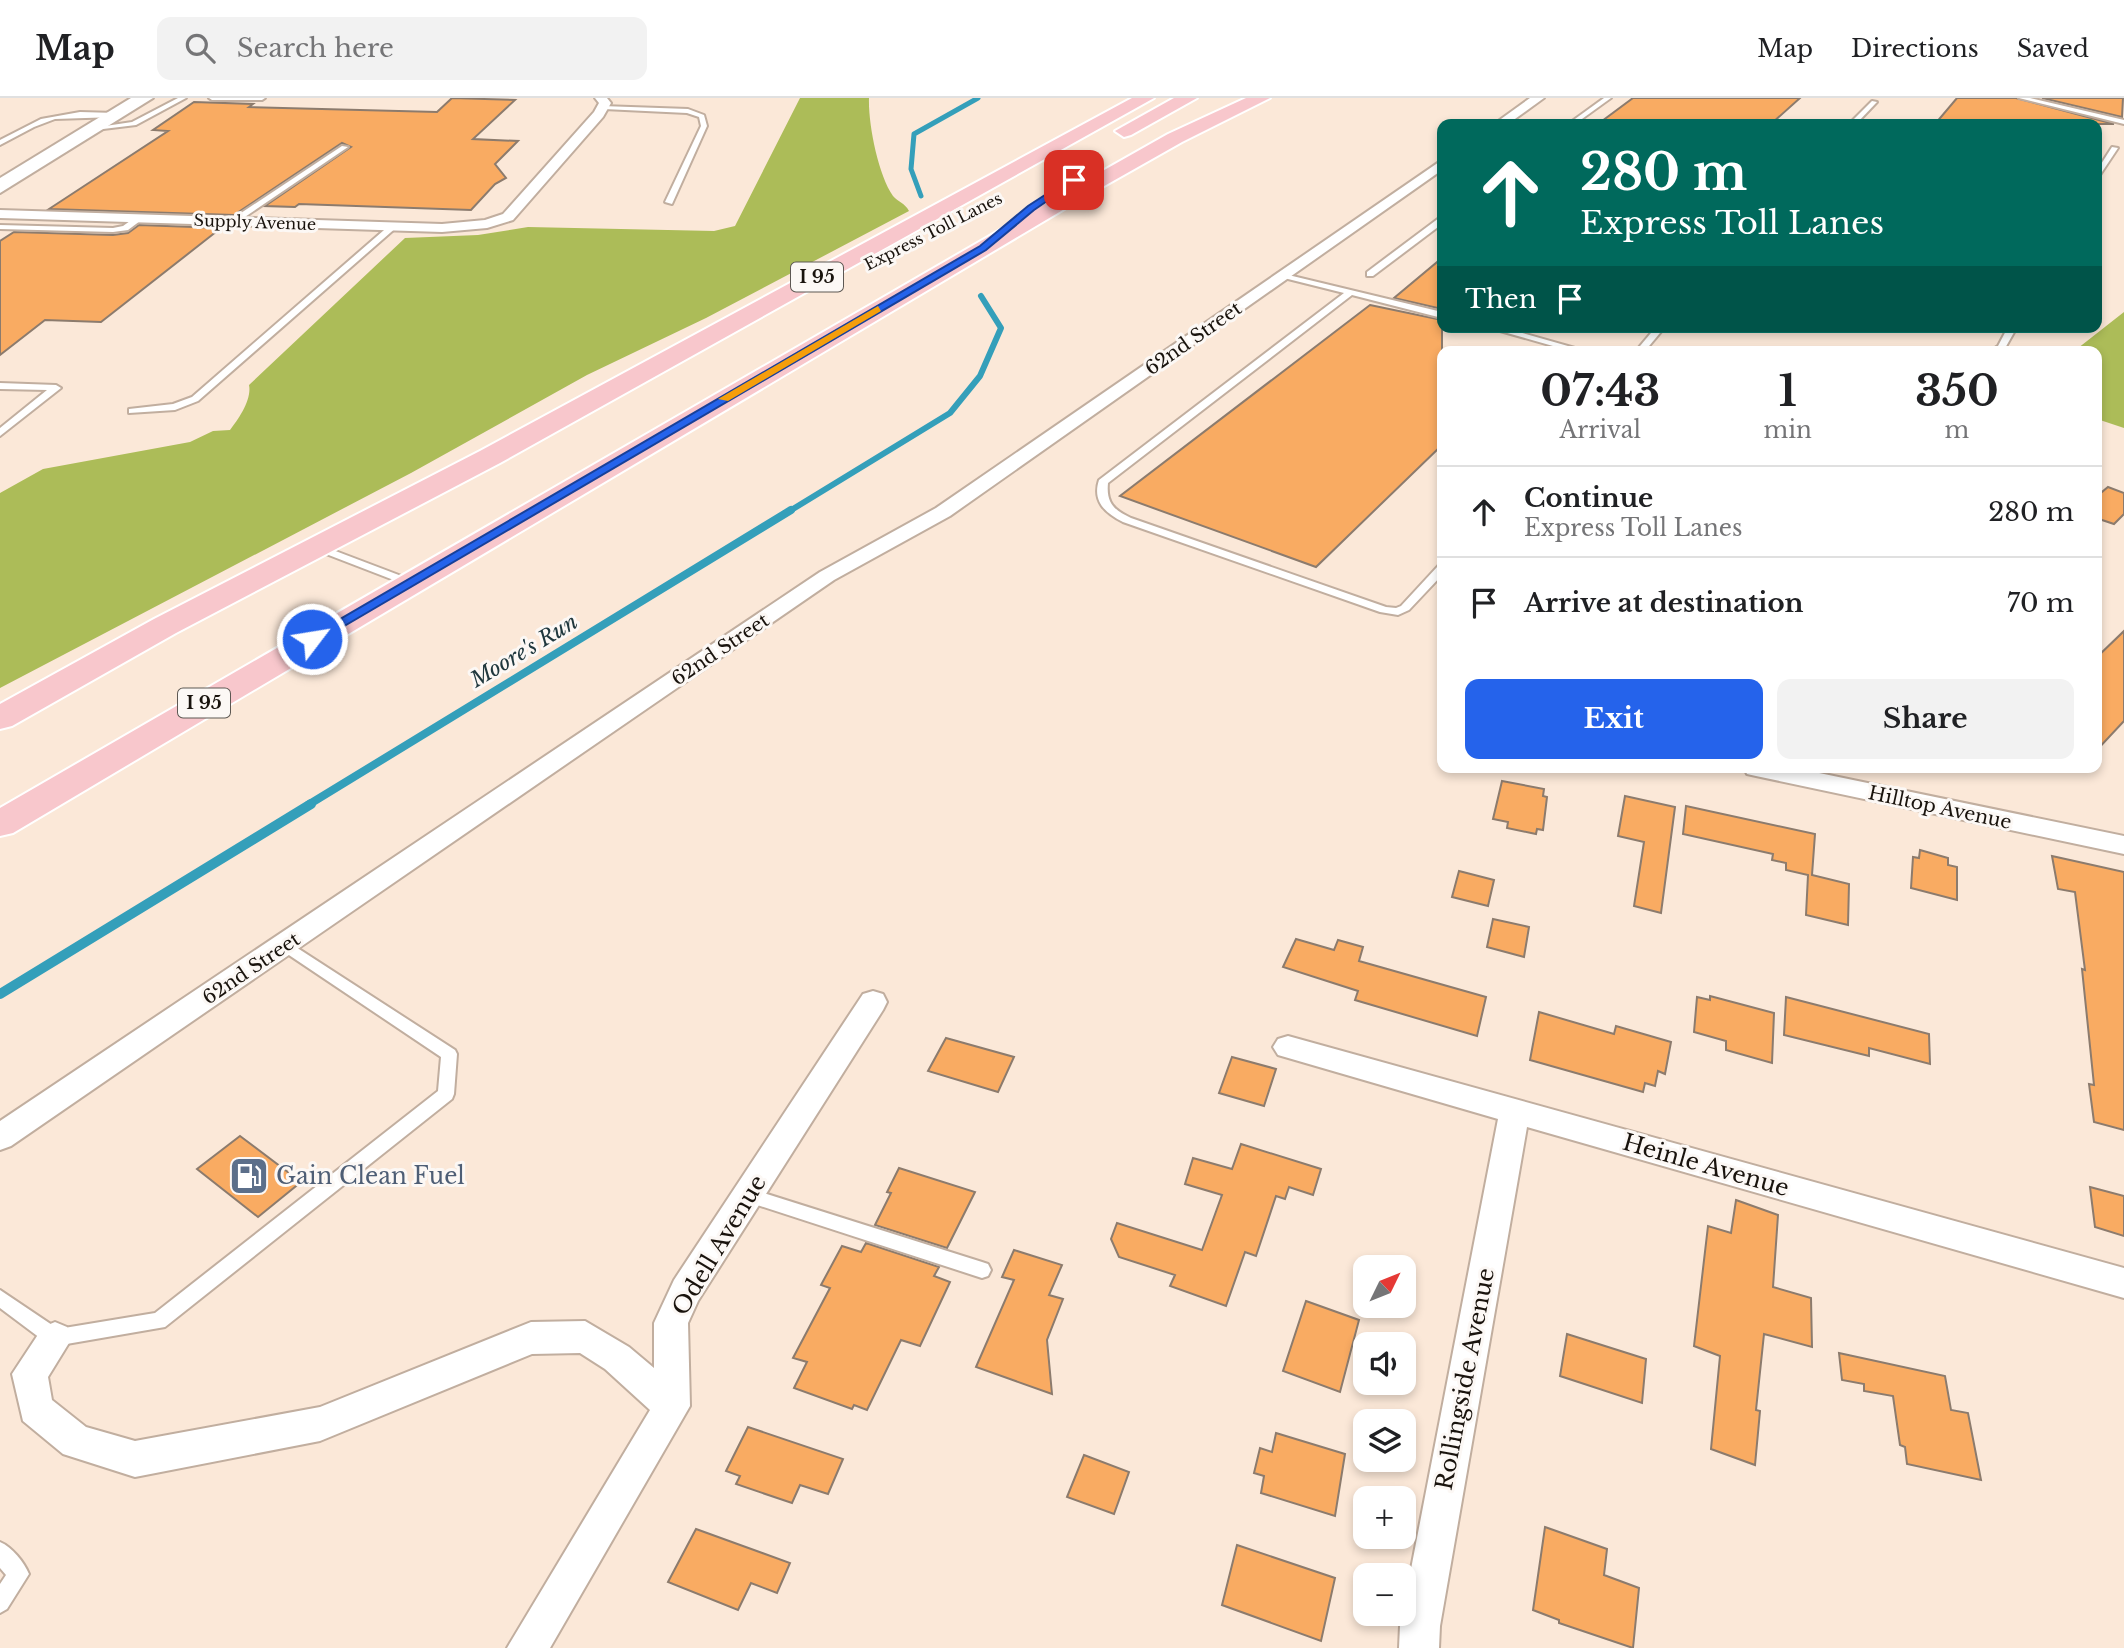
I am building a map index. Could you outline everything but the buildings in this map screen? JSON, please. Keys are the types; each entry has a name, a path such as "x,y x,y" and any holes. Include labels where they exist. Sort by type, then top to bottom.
{"highway":[{"name":"I 95","path":"0,718 490,457 1145,98"},
{"name":"Express Toll Lanes","path":"490,457 1188,98"},
{"name":"Express Toll Lanes","path":"983,248 1052,193 1146,136 1220,98"},
{"name":"I 95","path":"0,824 408,582 983,248 1175,138 1261,98"}],"main road":[{"path":"0,187 144,98"}],"street":[{"path":"1507,119 1538,98"},
{"name":"Supply Avenue","path":"2,218 140,218 464,228 508,217 602,102"},
{"name":"62nd Street","path":"0,1137 827,576 943,512 1437,167"},
{"name":"Hilltop Avenue","path":"1780,773 2124,845"},
{"name":"Odell Avenue","path":"672,1406 671,1323 686,1291 873,1002"},
{"name":"Heinle Avenue","path":"1288,1047 2124,1283"},
{"name":"Rollingside Avenue","path":"1419,1648 1420,1626 1515,1111"},
{"path":"55,1338 30,1374 36,1409 76,1441 135,1459 320,1424 531,1338 585,1337 617,1358 672,1406 527,1648"}],"lane":[{"path":"95,128 134,124 183,98"},
{"path":"212,98 262,98"},
{"path":"1578,119 1608,98"},
{"path":"2022,98 2124,122"},
{"path":"602,102 688,111 702,116 704,126 668,202"},
{"path":"1857,119 1874,102"},
{"path":"0,143 41,118 54,115 116,115"},
{"path":"233,221 344,147"},
{"path":"2102,169 2114,148"},
{"path":"1370,274 1437,224"},
{"path":"132,411 175,408 195,398 394,226"},
{"path":"1283,275 1437,314"},
{"path":"1351,292 1103,482 1102,502 1106,509 1126,520 1384,610 1398,612 1405,608 1437,573"},
{"path":"1513,333 1562,346"},
{"path":"0,386 56,388 0,433"},
{"path":"317,547 408,582"},
{"path":"0,1298 55,1338 159,1321 446,1094 449,1054 285,945"},
{"path":"748,1195 982,1270"},
{"path":"0,1552 19,1574 0,1602"}],"green space":[{"path":"800,98 869,98 872,134 883,175 893,196 909,211 706,318 587,375 411,473 0,688 0,493 43,469 190,442 213,431 230,430 247,402 249,385 405,238 478,235 528,227 714,231 735,226"},
{"path":"2124,312 2124,428 2102,421 2102,346 2081,346 2097,333 2102,333 2102,329"}],"waterway":[{"name":"Moore's Run","path":"921,196 911,169 914,134 978,98"},
{"name":"Moore's Run","path":"788,512 950,413 980,376 1001,328 981,296"},
{"name":"Moore's Run","path":"308,805 791,510"},
{"name":"Moore's Run","path":"0,994 311,804"}],"slow traffic":[{"path":"724,399 878,309"}],"place":[{"name":"Gain Clean Fuel","path":"249,1176"}],"route":[{"path":"312,639 983,248 1031,208 1074,180"}]}
